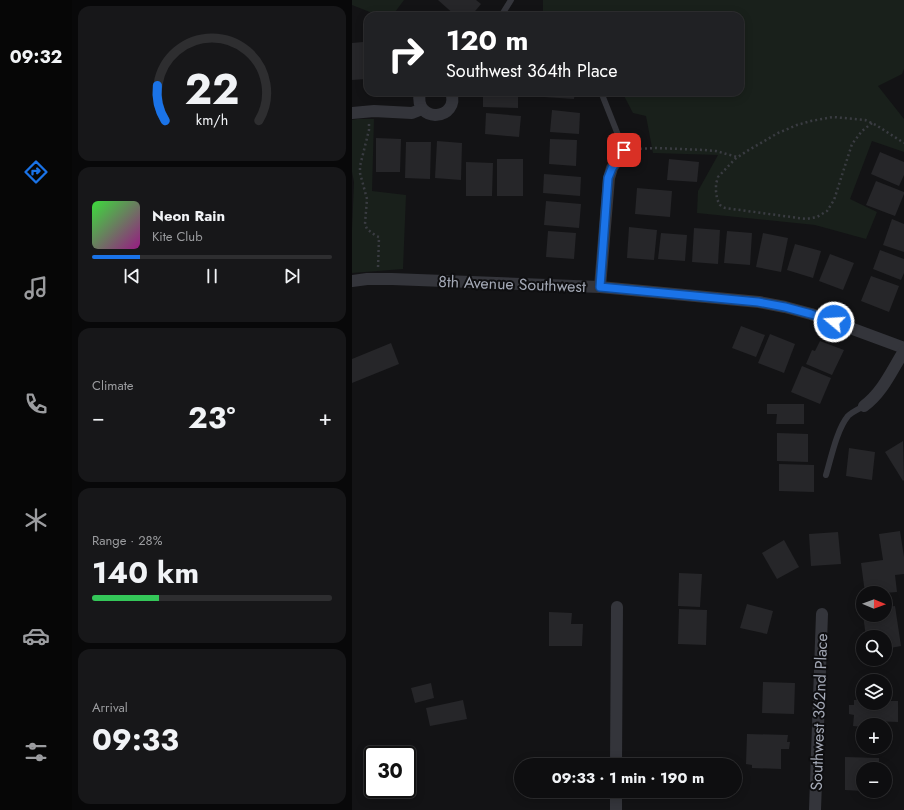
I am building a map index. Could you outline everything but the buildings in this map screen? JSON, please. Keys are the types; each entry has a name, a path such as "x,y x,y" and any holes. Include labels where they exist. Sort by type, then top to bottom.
{"street":[{"path":"419,96 419,104 422,109 426,113 432,115 443,114 448,110 451,105 452,96"},
{"path":"352,113 368,111 412,113 422,109"},
{"path":"600,287 608,178 612,168 624,150"},
{"name":"8th Avenue Southwest","path":"352,281 378,279 600,287 758,302 811,314 904,349"},
{"path":"864,406 879,393 904,349"},
{"path":"616,758 617,607"},
{"name":"Southwest 362nd Place","path":"816,810 822,614"},
{"path":"616,798 616,810"}],"lane":[{"path":"504,12 511,0"},
{"path":"603,96 624,150"},
{"path":"826,475 839,431 849,415 864,406"}],"path":[{"path":"368,111 369,130 360,166 360,173 368,199 367,229 379,237 378,279"},
{"path":"872,123 862,131 852,144 834,200 827,211 817,217 806,219 725,208 720,205 717,199 716,191 718,177 735,159 778,134 797,125 833,117 865,120 872,123 904,143"},
{"path":"624,150 656,148 704,150 716,151 738,157"}],"shaded area":[{"path":"352,0 404,0 395,12 370,12 352,5"},
{"path":"543,0 904,0 904,69 902,74 878,86 904,119 904,152 872,141 850,199 877,212 866,239 815,225 697,213 698,191 718,155 653,153 646,116 633,113 624,96 744,96 744,12 543,12"},
{"path":"374,119 372,191 406,195 403,269 352,273 354,182 352,172 352,120"}],"route":[{"path":"624,150 612,168 608,178 600,287 758,302 785,307 834,322"}]}
